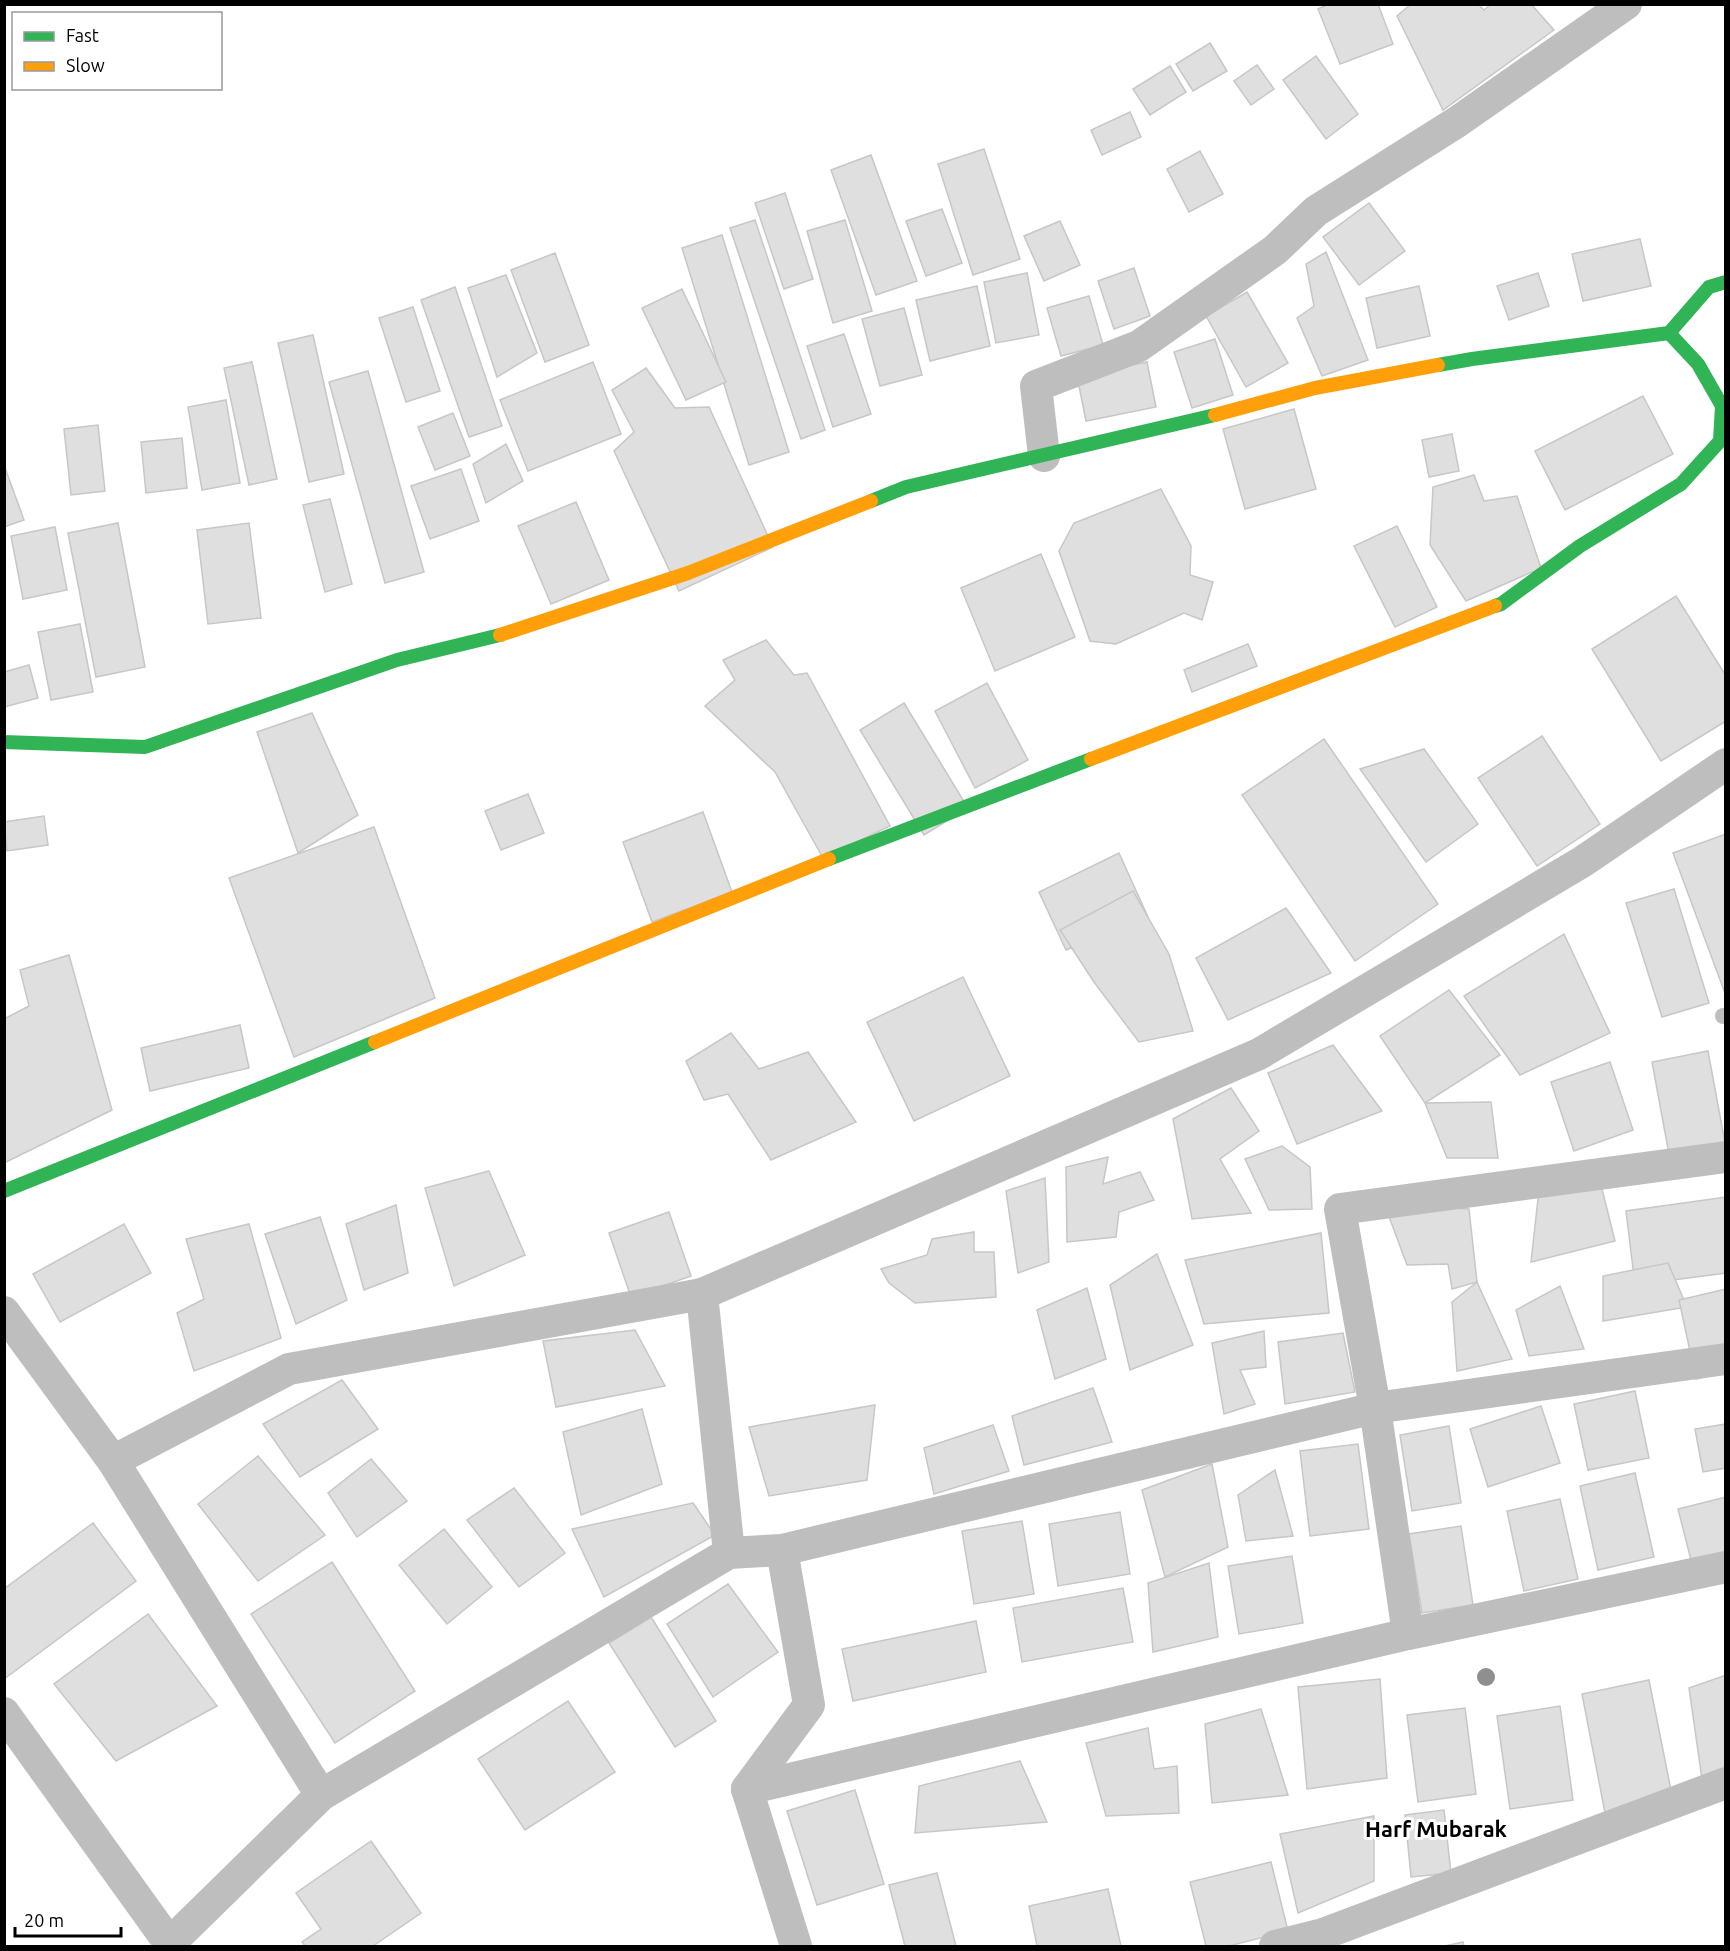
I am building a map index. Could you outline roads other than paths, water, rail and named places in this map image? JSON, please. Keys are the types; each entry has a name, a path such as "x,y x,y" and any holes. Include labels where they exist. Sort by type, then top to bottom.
{"street":[{"path":"1044,456 1036,386 1139,346 1275,250 1316,211 1457,122 1626,4"},
{"path":"4,742 145,747 397,660 491,638 688,573 906,487 1174,426 1315,388 1472,359 1669,333 1709,287 1725,282"},
{"path":"4,1191 869,843 1501,604 1580,546 1681,484 1720,441 1722,406 1698,364 1669,333"},
{"path":"113,1461 289,1370 702,1294 1259,1054 1582,862 1725,764"},
{"path":"1408,1634 1375,1407 1340,1209 1725,1157"},
{"path":"702,1294 729,1553"},
{"path":"4,1312 113,1461 321,1795"},
{"path":"4,1713 169,1945 321,1795 729,1553 782,1550 1375,1407 1725,1359"},
{"path":"747,1789 809,1705 782,1550"},
{"path":"747,1789 1408,1634 1725,1568"},
{"path":"1275,1947 1323,1940 1725,1783"},
{"path":"747,1789 796,1947"}],"district":[{"name":"Harf Mubarak","path":"1436,1828"}]}
